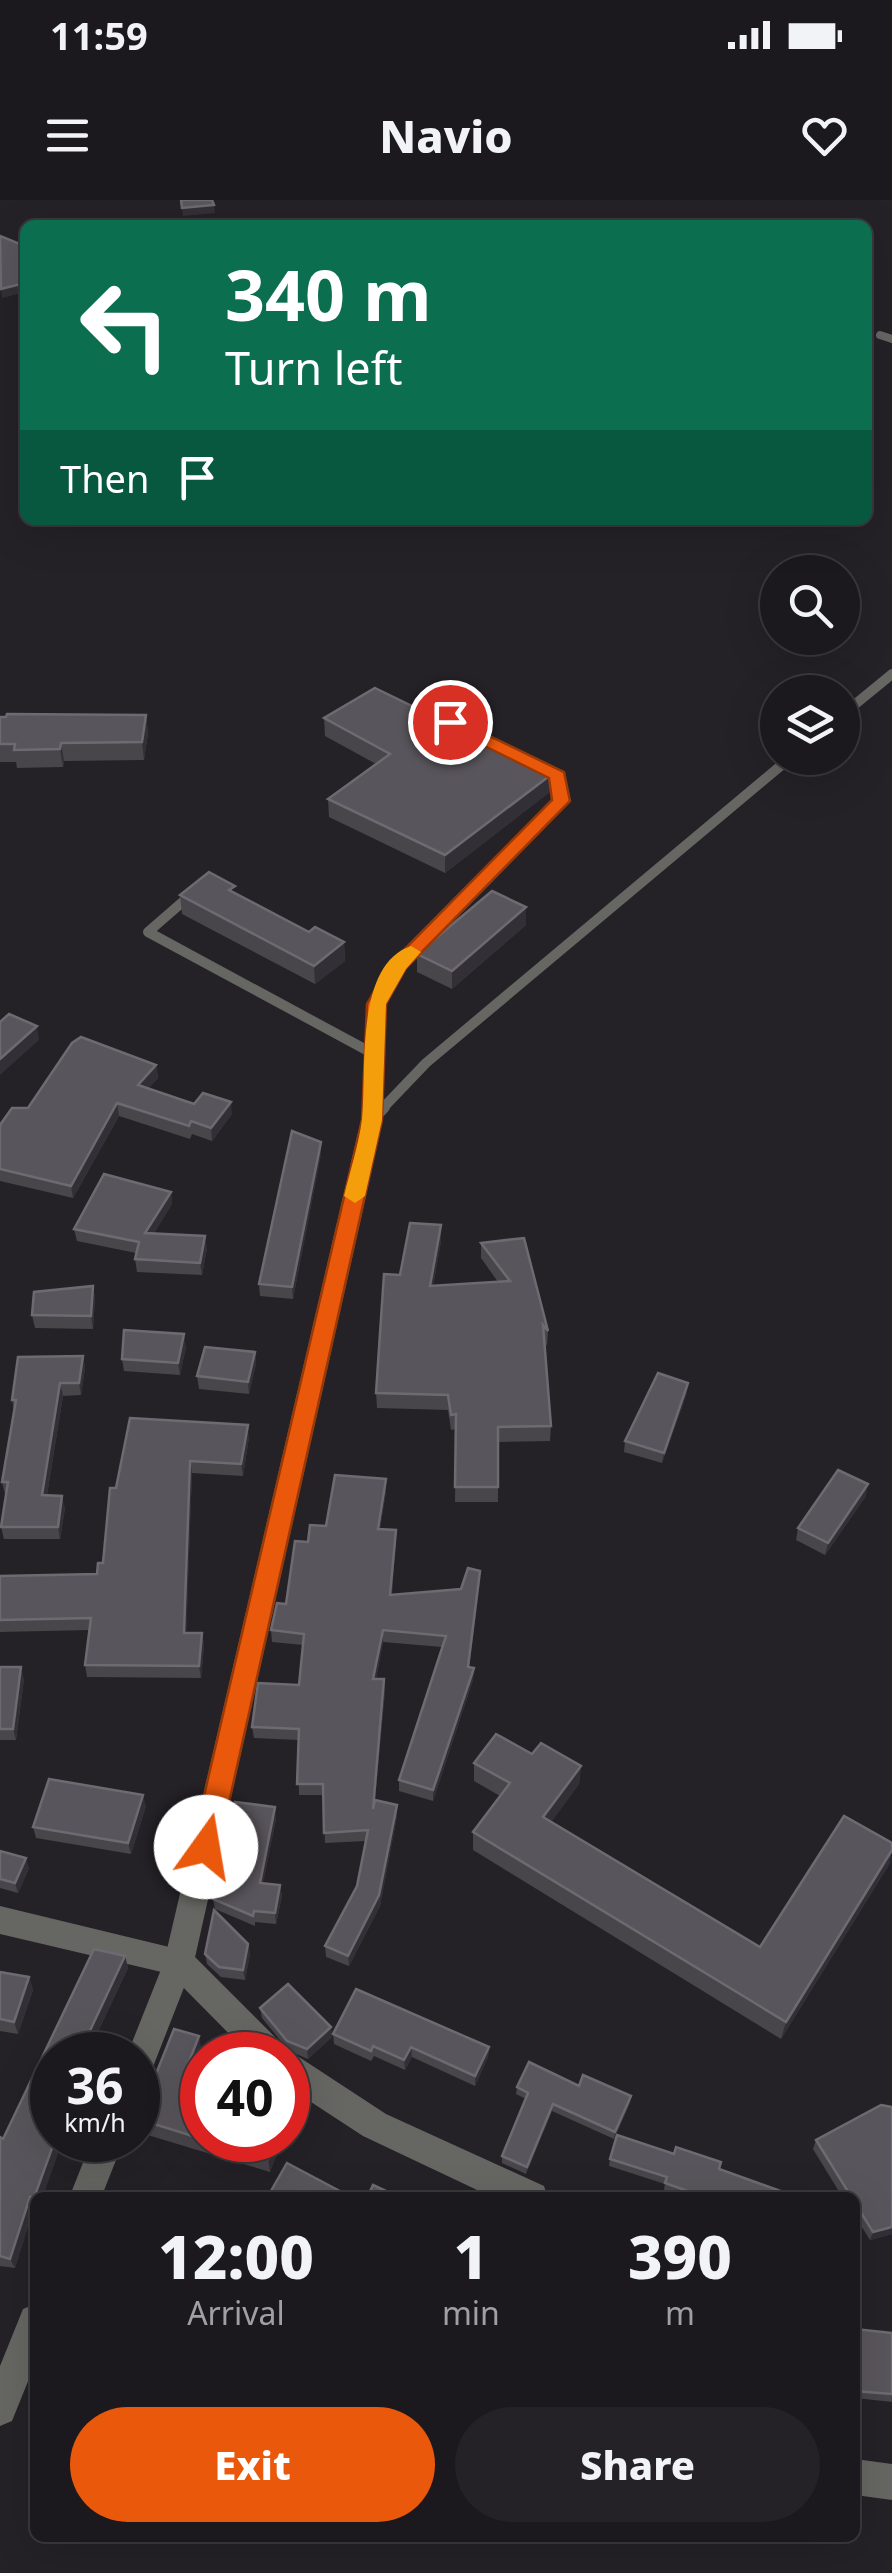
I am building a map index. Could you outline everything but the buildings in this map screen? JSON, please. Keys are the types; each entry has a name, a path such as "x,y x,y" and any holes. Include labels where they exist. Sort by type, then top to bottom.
{"street":[{"path":"152,2032 180,1962 372,1120"},
{"path":"0,1920 180,1962 248,2032"},
{"path":"310,2087 322,2097 520,2192"},
{"path":"87,2192 99,2162"},
{"path":"0,2409 30,2332"},
{"path":"860,2477 892,2482"}],"lane":[{"path":"880,335 892,339"},
{"path":"860,700 892,674"},
{"path":"372,1120 376,1004 398,965 561,801 558,776 450,722"},
{"path":"372,1120 426,1063 770,775"},
{"path":"186,899 148,932 372,1054"}],"slow traffic":[{"path":"355,1196 372,1120 376,1004 398,965 411,952"}],"route":[{"path":"206,1847 372,1120 376,1004 398,965 561,801 558,776 450,722"}]}
